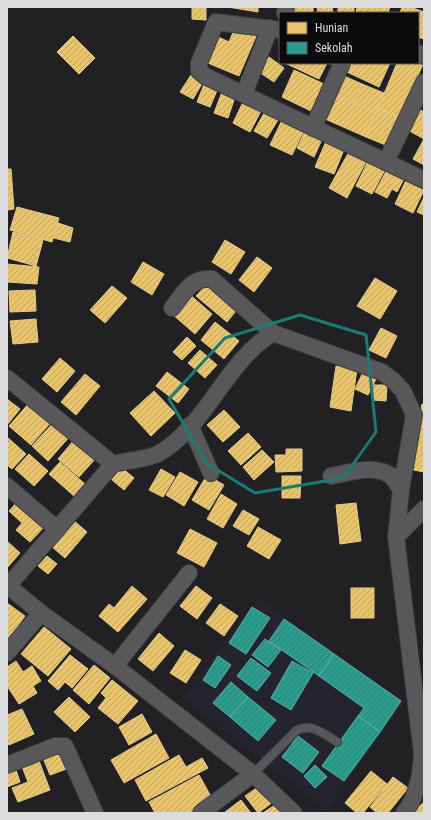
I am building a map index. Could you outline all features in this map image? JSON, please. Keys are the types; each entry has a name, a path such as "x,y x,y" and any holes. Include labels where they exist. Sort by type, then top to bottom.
{"street":[{"path":"244,94 277,29 216,22 199,63 200,71 205,76 424,180"},
{"path":"313,128 342,64"},
{"path":"386,162 424,82"},
{"path":"172,308 189,286 204,278 212,279 273,333 382,372 394,381 403,391 414,415 401,490 396,537 422,754 421,775 415,792 404,813"},
{"path":"273,333 264,338 251,351 190,425 173,443 156,454 113,464 8,585 41,613 115,666 253,774 294,813"},
{"path":"7,378 113,464"},
{"path":"190,425 211,473"},
{"path":"331,476 366,469 382,472 391,476 401,490"},
{"path":"7,486 58,529"},
{"path":"396,537 424,509"},
{"path":"115,666 189,573"},
{"path":"7,653 41,613"},
{"path":"7,765 55,746 65,746 95,813"},
{"path":"201,813 253,774"}],"lane":[{"path":"253,774 297,730 305,726 315,728 337,742"}],"highlighted area":[{"path":"300,315 366,335 376,432 343,478 255,493 206,463 169,399 225,338"}],"shaded area":[{"path":"258,598 405,702 327,810 182,698"}],"building: Hunian":[{"path":"192,7 206,7 206,20 192,19"},
{"path":"228,7 258,7 258,12"},
{"path":"293,7 313,7 313,12 293,12"},
{"path":"317,7 332,7 333,12 318,12"},
{"path":"338,7 354,7 354,12 338,12"},
{"path":"357,7 371,7 370,12 356,12"},
{"path":"372,7 390,7 388,12 371,12"},
{"path":"402,7 410,7 424,12 424,39 419,37 419,12 400,12"},
{"path":"236,25 257,34 239,76 203,61 214,35 229,42"},
{"path":"73,36 95,58 79,74 57,52"},
{"path":"269,57 284,68 274,82 259,72"},
{"path":"419,60 424,62 399,118 378,108 397,64 419,64"},
{"path":"287,64 326,64 319,79"},
{"path":"351,64 390,64 379,87 347,72"},
{"path":"294,70 324,84 311,111 282,97"},
{"path":"191,75 203,82 193,99 180,92"},
{"path":"344,76 362,84 354,103 335,96"},
{"path":"205,82 218,88 210,107 197,102"},
{"path":"362,84 384,93 376,113 354,103"},
{"path":"222,92 235,97 228,118 214,113"},
{"path":"335,96 376,113 366,137 325,119"},
{"path":"243,102 261,111 250,132 233,123"},
{"path":"415,107 424,112 424,139 404,128"},
{"path":"267,108 281,115 267,138 254,131"},
{"path":"378,108 399,118 388,146 366,137"},
{"path":"284,116 306,126 292,155 270,145"},
{"path":"307,127 324,135 314,157 297,148"},
{"path":"327,139 345,147 334,174 315,167"},
{"path":"424,139 424,165 413,159"},
{"path":"351,148 368,158 347,198 329,188"},
{"path":"369,159 386,168 372,194 356,186"},
{"path":"389,166 406,175 397,192 392,189 387,198 375,192"},
{"path":"7,169 11,169 14,209 7,210"},
{"path":"408,176 424,184 424,190 413,213 395,204"},
{"path":"424,197 424,215 417,212"},
{"path":"17,207 59,218 52,242 10,230"},
{"path":"58,223 73,228 70,242 54,238"},
{"path":"13,232 43,240 36,266 7,258"},
{"path":"225,240 245,252 231,274 212,262"},
{"path":"257,257 272,268 254,292 239,280"},
{"path":"143,262 164,274 152,295 131,282"},
{"path":"7,264 39,267 37,284 7,282"},
{"path":"375,278 397,291 380,319 357,306"},
{"path":"210,281 240,306 227,322 196,296"},
{"path":"112,286 127,298 105,323 90,310"},
{"path":"35,290 36,311 10,312 9,291"},
{"path":"188,293 212,314 195,334 171,313"},
{"path":"36,319 38,342 13,344 10,321"},
{"path":"215,322 239,341 224,359 201,340"},
{"path":"381,328 397,336 386,358 369,350"},
{"path":"187,337 196,346 182,360 173,352"},
{"path":"200,350 217,365 205,378 188,363"},
{"path":"60,358 75,371 57,392 42,379"},
{"path":"336,366 357,369 351,411 330,407"},
{"path":"365,368 378,375 368,395 355,389"},
{"path":"167,372 189,389 178,403 156,386"},
{"path":"85,374 100,386 76,415 61,402"},
{"path":"374,385 387,385 386,401 373,400"},
{"path":"154,391 175,413 151,436 130,413"},
{"path":"7,399 20,409 7,425"},
{"path":"30,402 52,421 31,445 9,426"},
{"path":"422,404 424,405 424,472 409,469"},
{"path":"224,410 240,427 223,442 207,425"},
{"path":"55,421 71,435 48,461 32,446"},
{"path":"248,433 261,447 241,465 228,451"},
{"path":"7,437 26,454 12,469 7,465"},
{"path":"74,440 96,458 79,477 58,459"},
{"path":"286,449 302,449 302,471 276,472 275,455 286,455"},
{"path":"262,450 274,462 254,480 243,467"},
{"path":"29,454 48,471 34,486 15,469"},
{"path":"60,462 85,484 74,496 49,474"},
{"path":"121,467 134,478 124,490 111,479"},
{"path":"161,469 175,477 163,497 149,490"},
{"path":"180,472 198,482 184,506 166,495"},
{"path":"207,475 224,485 209,510 192,500"},
{"path":"282,476 301,476 300,498 282,498"},
{"path":"221,494 237,504 223,528 207,519"},
{"path":"19,500 46,525 30,542 16,530 22,523 9,511"},
{"path":"356,503 361,541 340,544 336,505"},
{"path":"243,510 259,519 249,535 233,526"},
{"path":"73,520 87,532 65,558 51,546"},
{"path":"258,527 281,540 269,559 247,546"},
{"path":"190,529 217,543 204,567 177,553"},
{"path":"7,541 20,553 7,568"},
{"path":"47,556 57,564 48,574 38,566"},
{"path":"132,586 147,599 118,632 99,616 109,604 114,608"},
{"path":"196,586 212,598 197,619 180,606"},
{"path":"351,588 374,588 374,618 351,618"},
{"path":"7,603 25,616 7,641"},
{"path":"220,604 238,616 224,636 206,623"},
{"path":"44,627 71,649 48,676 21,654"},
{"path":"159,633 174,646 153,671 138,659"},
{"path":"185,650 201,660 186,683 170,673"},
{"path":"70,655 88,669 72,688 65,682 58,690 48,681"},
{"path":"16,661 23,672 32,666 41,681 33,686 37,693 19,704 7,686 7,667"},
{"path":"94,665 110,678 89,704 73,690"},
{"path":"112,680 138,701 118,724 98,708 106,698 101,693"},
{"path":"69,697 90,717 75,732 54,712"},
{"path":"22,709 34,734 9,745 7,741 7,715"},
{"path":"142,714 152,732 129,745 119,727"},
{"path":"156,734 169,758 124,783 111,760"},
{"path":"57,747 60,754 66,752 72,767 50,775 41,753"},
{"path":"179,755 186,767 202,758 208,768 146,801 135,780"},
{"path":"38,758 50,790 18,802 12,788 28,782 21,764"},
{"path":"15,767 20,782 7,787 7,770"},
{"path":"371,771 387,784 363,813 357,813 345,803"},
{"path":"199,775 213,800 189,813 155,813 149,802"},
{"path":"393,777 408,788 388,813 377,813 370,807"},
{"path":"261,785 273,802 258,813 245,796"},
{"path":"241,800 251,813 225,812"},
{"path":"424,802 424,813 412,813"},
{"path":"276,804 283,813 263,813"}],"building: Sekolah":[{"path":"252,607 270,618 246,654 229,643"},
{"path":"284,619 334,654 319,676 269,641"},
{"path":"265,639 281,650 268,667 252,655"},
{"path":"334,654 401,701 380,732 358,716 364,708 319,676"},
{"path":"218,656 231,665 215,688 203,680"},
{"path":"251,658 271,673 257,691 237,676"},
{"path":"292,661 313,673 291,710 271,698"},
{"path":"231,682 248,697 230,717 213,703"},
{"path":"248,697 276,720 258,741 230,717"},
{"path":"358,716 380,732 344,781 322,766"},
{"path":"298,736 319,752 303,773 282,757"},
{"path":"315,765 327,777 315,788 304,776"}]}
